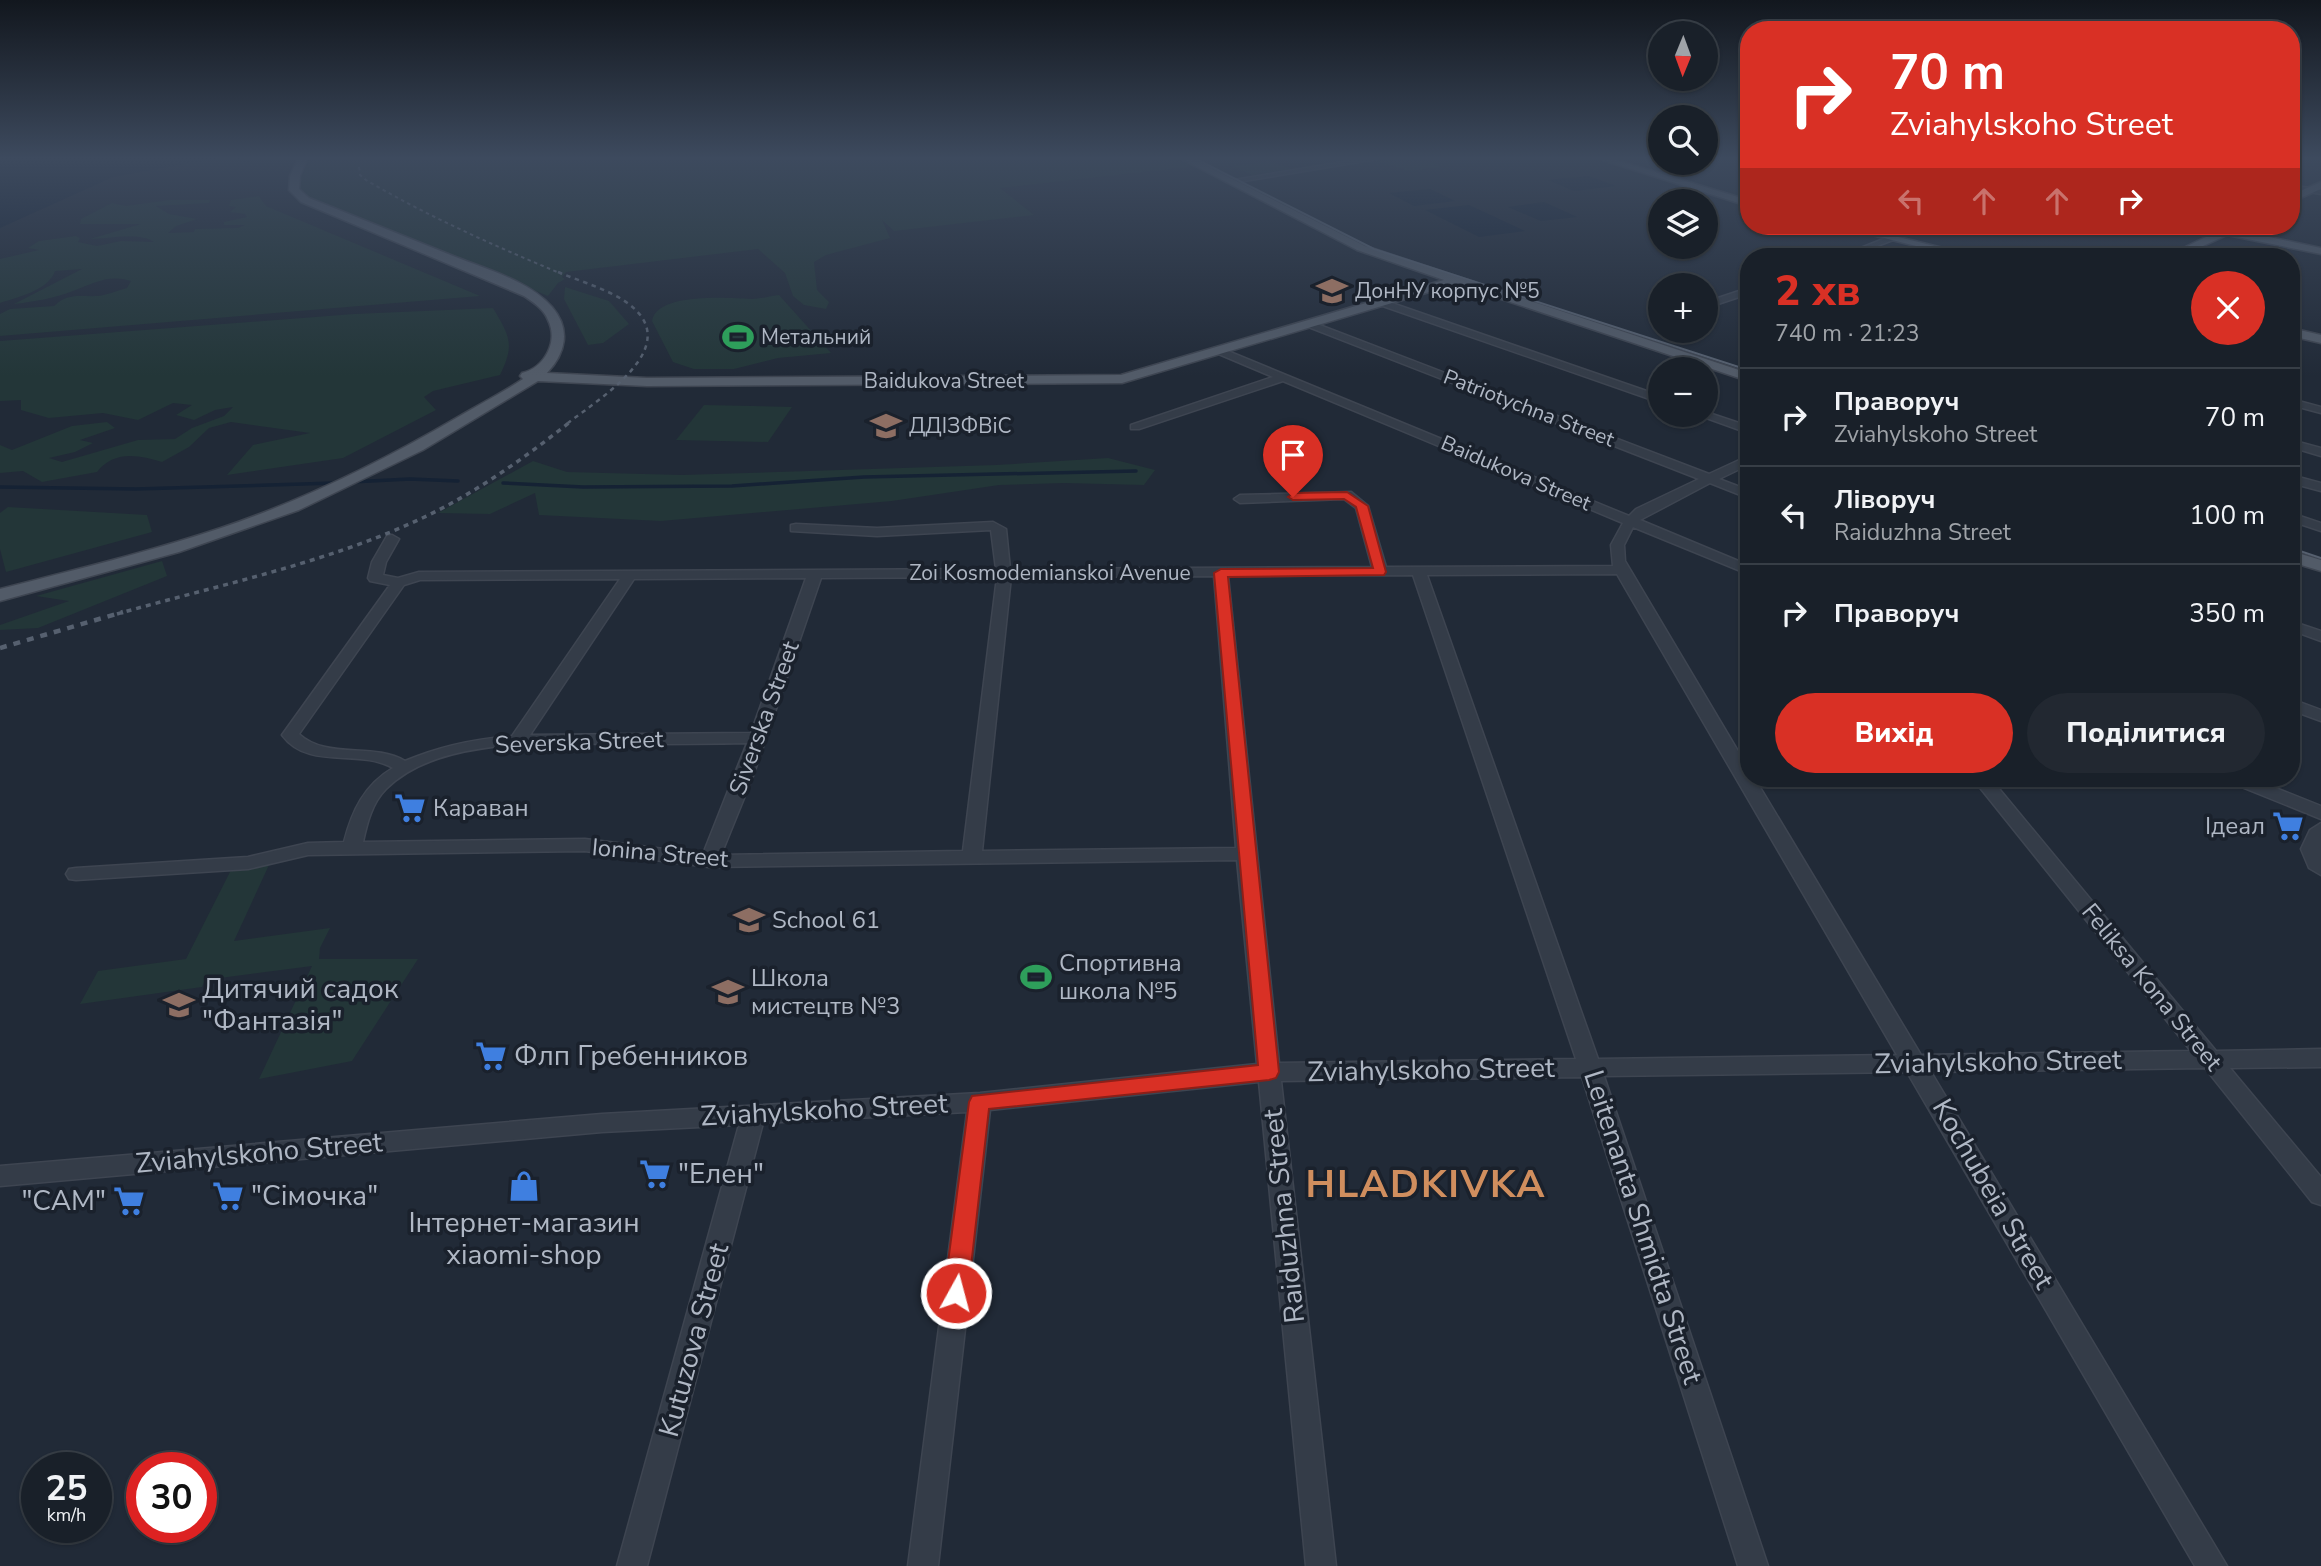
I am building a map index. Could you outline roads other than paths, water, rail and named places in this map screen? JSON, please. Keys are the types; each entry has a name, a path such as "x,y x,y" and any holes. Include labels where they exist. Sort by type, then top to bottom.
{"main road":[{"path":"361,230 495,285 523,301 540,321"},
{"path":"0,595 187,545 314,499 523,380 554,354 557,343 555,319 547,306 523,289 379,230"},
{"path":"1327,230 1362,248 1740,374"},
{"path":"1878,235 1934,248"},
{"path":"2189,248 2217,235"},
{"path":"2244,235 2321,251"},
{"name":"Baidukova Street","path":"523,380 627,388 750,382 1122,379 1455,279"},
{"path":"2300,334 2321,339"},
{"path":"523,380 540,355"},
{"path":"0,586 178,539 272,508 335,480 461,417"},
{"path":"2300,559 2321,566"}],"street":[{"path":"1868,248 1894,239"},
{"path":"1718,301 1740,293"},
{"path":"1380,302 1648,395"},
{"name":"Patriotychna Street","path":"1309,324 1740,491"},
{"name":"Baidukova Street","path":"1218,350 1740,567"},
{"path":"1135,427 1283,377"},
{"path":"2300,404 2321,410"},
{"path":"1718,420 1740,427"},
{"path":"2300,446 2321,452"},
{"path":"1622,570 1615,557 1617,545 1629,522 1642,512 1740,464"},
{"path":"2300,482 2321,488"},
{"path":"1240,499 1347,495 1362,506 1380,572"},
{"path":"2300,520 2321,527"},
{"path":"796,528 877,532 993,526 999,528 1002,534 1004,573 972,858"},
{"path":"392,540 379,562 375,578 399,582 346,661 290,735 297,744 321,751 376,755 394,760 405,768"},
{"name":"Zoi Kosmodemianskoi Avenue","path":"399,582 419,576 1622,570"},
{"name":"Kochubeia Street","path":"1622,570 1740,767"},
{"name":"Leitenanta Shmidta Street","path":"1419,572 1483,747 1591,1068 1753,1566"},
{"name":"Raiduzhna Street","path":"1221,573 1246,854 1321,1566"},
{"name":"Siverska Street","path":"709,861 758,738 815,574"},
{"path":"518,740 630,575"},
{"path":"2300,628 2321,636"},
{"path":"2300,708 2321,716"},
{"name":"Severska Street","path":"352,848 360,812 386,780 405,768 463,748 518,740 758,738"},
{"name":"Kochubeia Street","path":"1752,787 2212,1566"},
{"name":"Feliksa Kona Street","path":"1989,787 2321,1195"},
{"path":"2258,787 2321,813"},
{"path":"2321,829 2310,841 2309,849 2321,869"},
{"name":"Ionina Street","path":"76,874 248,863 308,849 352,848 585,845 709,861 1246,854"},
{"name":"Zviahylskoho Street","path":"0,1176 589,1124 980,1102 1269,1072 2321,1058"},
{"path":"923,1566 980,1102"},
{"name":"Kutuzova Street","path":"632,1566 754,1114"}],"water":[{"path":"1465,230 1525,231 1479,237"}],"waterway":[{"path":"503,483 583,487 732,486 864,477 1136,471"},
{"path":"351,482 410,479 458,481"},
{"path":"0,487 136,489 335,483"}],"tram line":[{"path":"1337,230 1374,249 1740,367"},
{"path":"2300,551 2321,558"}],"railway":[{"path":"463,230 562,274"},
{"path":"558,272 623,300 641,317 648,334 644,351 634,368 568,423"},
{"path":"117,614 270,573 383,535 478,488 570,422"},
{"path":"0,648 123,612"}],"place":[{"name":"ДонНУ корпус №5","path":"1332,291"},
{"name":"Метальний","path":"738,337"},
{"name":"ДДІЗФВіС","path":"886,426"},
{"name":"Караван","path":"410,808"},
{"name":"Ідеал","path":"2288,826"},
{"name":"School 61","path":"749,920"},
{"name":"Спортивна школа №5","path":"1036,977"},
{"name":"Школа мистецтв №3","path":"728,992"},
{"name":"Дитячий садок \"Фантазія\"","path":"179,1005"},
{"name":"Флп Гребенников","path":"491,1056"},
{"name":"\"Елен\"","path":"655,1174"},
{"name":"Інтернет-магазин xiaomi-shop","path":"524,1186"},
{"name":"\"Сімочка\"","path":"228,1196"},
{"name":"\"САМ\"","path":"129,1201"}],"district":[{"name":"HLADKIVKA","path":"1426,1184"}]}
